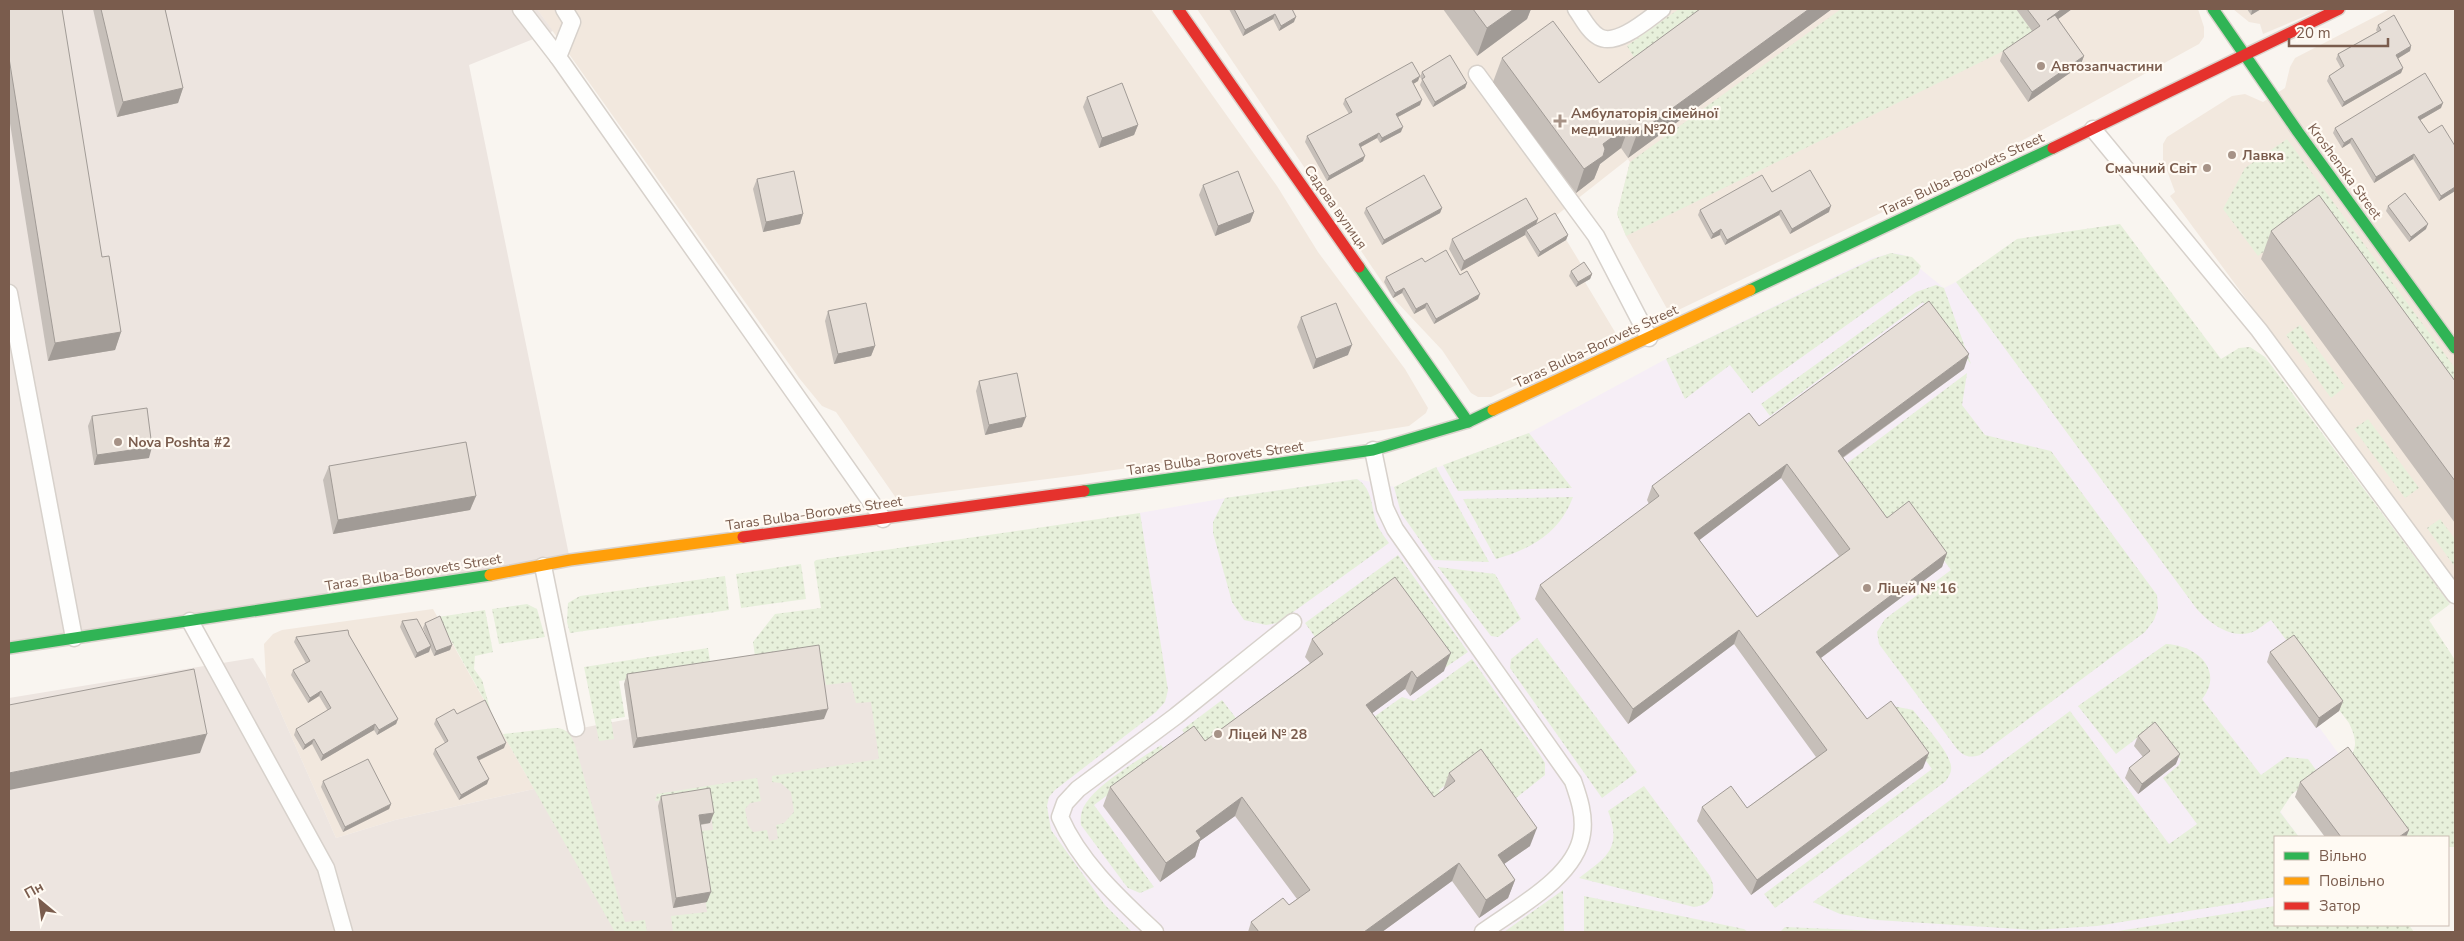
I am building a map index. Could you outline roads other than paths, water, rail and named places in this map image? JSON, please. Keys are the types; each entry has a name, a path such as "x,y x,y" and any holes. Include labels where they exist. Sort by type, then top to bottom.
{"street":[{"name":"Садова вулиця","path":"1178,9 1468,422"},
{"name":"Kroshenska Street","path":"2213,9 2298,132 2455,348"},
{"name":"Taras Bulba-Borovets Street","path":"9,648 543,566 570,560 882,519 1373,450 1468,422 2093,129 2339,9"}],"lane":[{"path":"520,9 558,57 882,519"},
{"path":"558,57 572,22 564,9"},
{"path":"1576,9 1598,37 1609,39 1634,29 1662,9"},
{"path":"1477,74 1596,236 1648,338"},
{"path":"2093,129 2259,330 2455,595"},
{"path":"9,293 16,368 74,638"},
{"path":"1373,450 1385,508 1395,529 1573,781 1581,805 1582,836 1563,874 1483,932"},
{"path":"543,566 576,728"},
{"path":"190,621 326,868 344,932"},
{"path":"1155,932 1107,886 1067,833 1060,818 1065,803 1078,789 1176,716 1293,622"}],"place":[{"name":"Автозапчастини","path":"2041,66"},
{"name":"Амбулаторія сімейної медицини №20","path":"1560,121"},
{"name":"Лавка","path":"2232,155"},
{"name":"Смачний Світ","path":"2207,168"},
{"name":"Nova Poshta #2","path":"118,442"},
{"name":"Ліцей № 16","path":"1867,588"},
{"name":"Ліцей № 28","path":"1218,734"}]}
